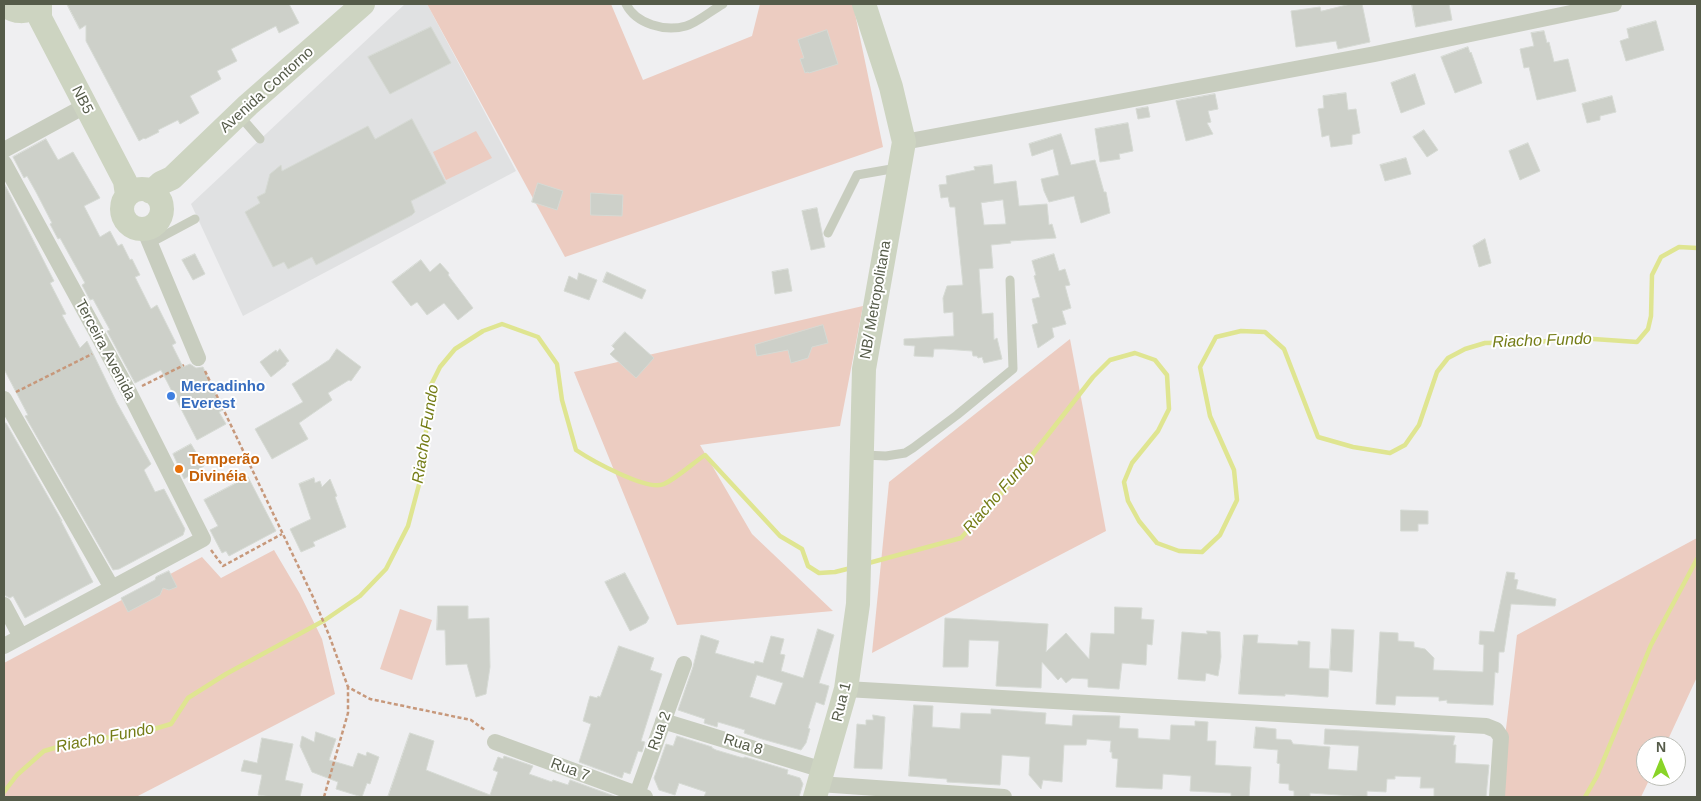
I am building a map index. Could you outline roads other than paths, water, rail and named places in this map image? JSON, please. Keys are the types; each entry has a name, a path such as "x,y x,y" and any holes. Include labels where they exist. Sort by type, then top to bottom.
{"street":[{"name":"Avenida Contorno","path":"140,192 168,190 172,178 238,115 363,4"},
{"name":"NB/ Metropolitana","path":"858,604 864,369 904,142 891,87 864,4"},
{"path":"904,142 1375,54 1614,4"},
{"name":"NB5","path":"23,9 140,192"},
{"path":"4,150 85,106"},
{"name":"Terceira Avenida","path":"4,163 129,392 203,539 112,588"},
{"path":"147,236 150,227 159,219 161,213 140,192 122,206 124,218 132,227 147,236 198,358"},
{"path":"4,646 112,588 8,396"},
{"name":"Rua 1","path":"819,784 846,689 858,604"},
{"path":"4,605 21,637"},
{"name":"Rua 2","path":"639,796 684,664"},
{"path":"846,689 1486,726 1496,730 1501,737 1497,797"},
{"name":"Rua 8","path":"664,720 819,784 875,792 1004,797"},
{"name":"Rua 7","path":"495,742 639,796"}],"lane":[{"path":"626,4 629,11 642,22 669,28 687,26 723,4"},
{"path":"238,115 260,139"},
{"path":"828,233 857,175 900,168"},
{"path":"147,236 195,219"},
{"path":"861,455 886,456 905,453 957,415 1013,369 1010,280"}],"waterway":[{"name":"Riacho Fundo","path":"865,564 961,538 1008,486 1093,377 1110,360 1135,353 1155,360 1167,375 1169,409 1158,431 1132,463 1124,482 1128,501 1139,521 1157,543 1179,551 1202,552 1220,535 1237,500 1234,470 1210,416 1200,367 1216,337 1241,331 1265,332 1284,349 1318,437 1353,447 1390,453 1405,445 1419,425 1437,372 1448,358 1465,349 1485,343 1537,342 1579,338 1637,342 1648,329 1651,316 1652,275 1661,257 1679,247 1697,248"},
{"name":"Riacho Fundo","path":"4,792 17,775 44,751 89,738 127,737 171,724 188,698 226,674 325,620 360,596 386,569 408,526 421,477 431,385 440,367 455,349 483,331 502,324 538,337 557,364 562,400 576,450 620,474 656,485 669,481 705,455 780,536 802,549 808,566 819,573 851,568"},
{"path":"1585,797 1597,776 1651,645 1697,559"}],"place":[{"name":"Mercadinho Everest","path":"171,396"},
{"name":"Temperão Divinéia","path":"179,469"}]}
